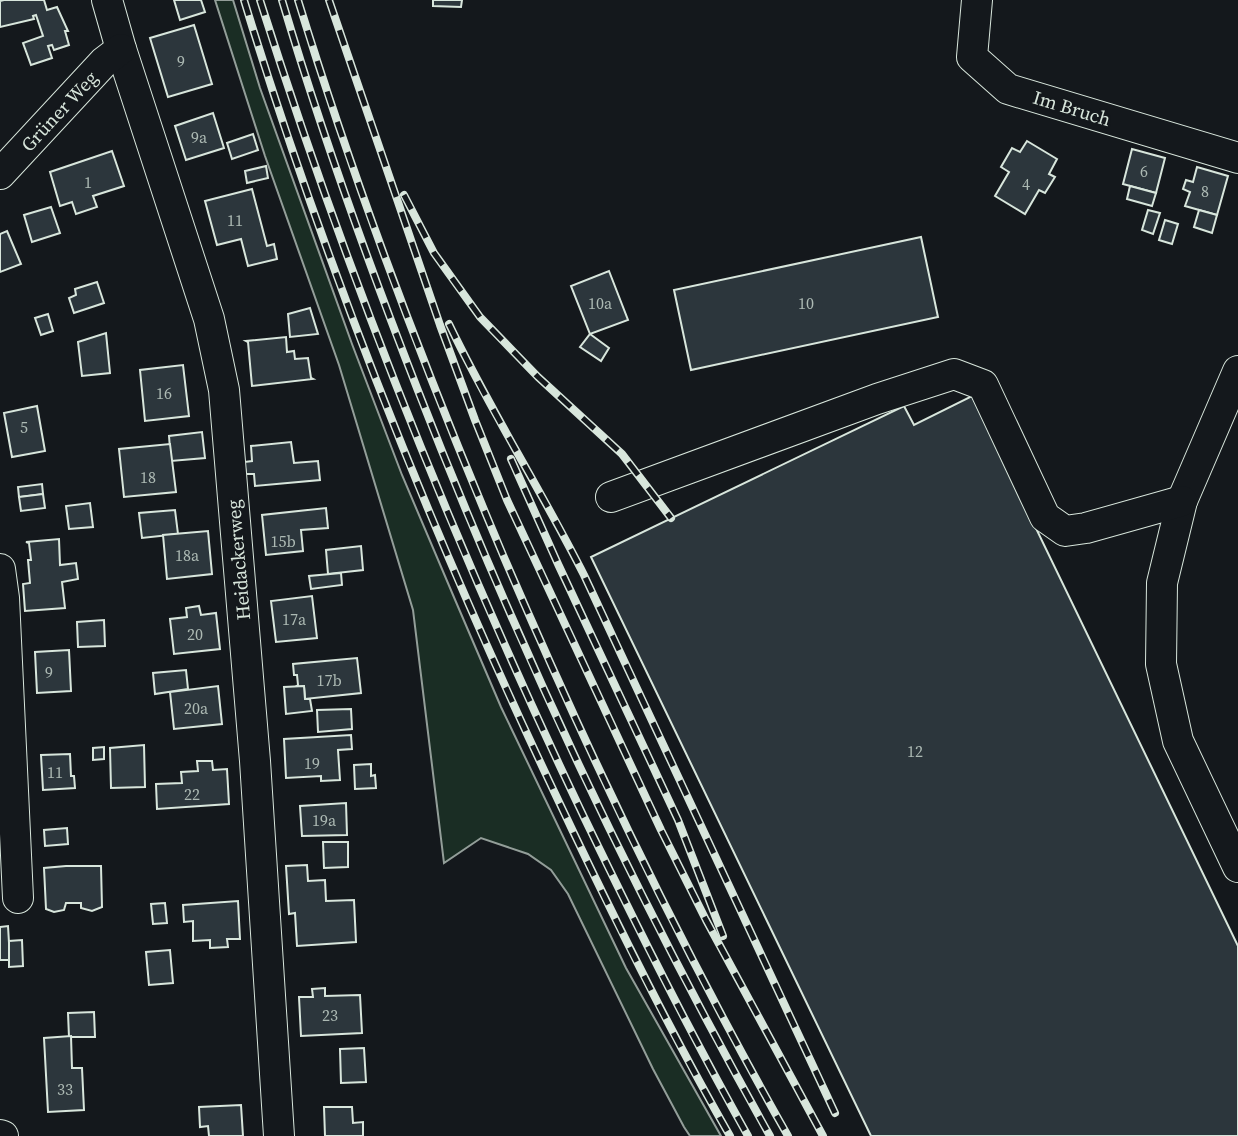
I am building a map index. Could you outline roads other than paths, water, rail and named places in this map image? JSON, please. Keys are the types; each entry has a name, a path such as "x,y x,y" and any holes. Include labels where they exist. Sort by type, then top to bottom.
{"street":[{"name":"Heidackerweg","path":"107,0 209,319 224,390 255,761 279,1136"},
{"name":"Im Bruch","path":"977,0 972,57 1009,89 1238,158"},
{"name":"Grüner Weg","path":"0,174 104,62 121,50"},
{"path":"1238,371 1182,501 1162,583 1161,664 1178,741 1238,867"},
{"path":"611,496 877,399 954,374 983,385 1045,517 1065,531 1086,528 1182,501"},
{"path":"0,569 4,598 18,898"}],"railway":[{"path":"244,0 311,205 348,307 470,607 621,930 730,1136"},
{"path":"260,0 330,208 368,311 407,413 492,616 622,896 748,1136"},
{"path":"282,0 329,147 380,292 495,579 625,861 770,1136"},
{"path":"298,0 393,280 503,555 568,703 637,849 710,994 788,1136"},
{"path":"329,0 440,325 507,500 661,830 706,920 823,1136"},
{"path":"404,195 434,253 480,317 538,377 622,454 671,518"},
{"path":"449,324 481,388 584,575 835,1113"},
{"path":"511,459 678,820 723,936"}]}
